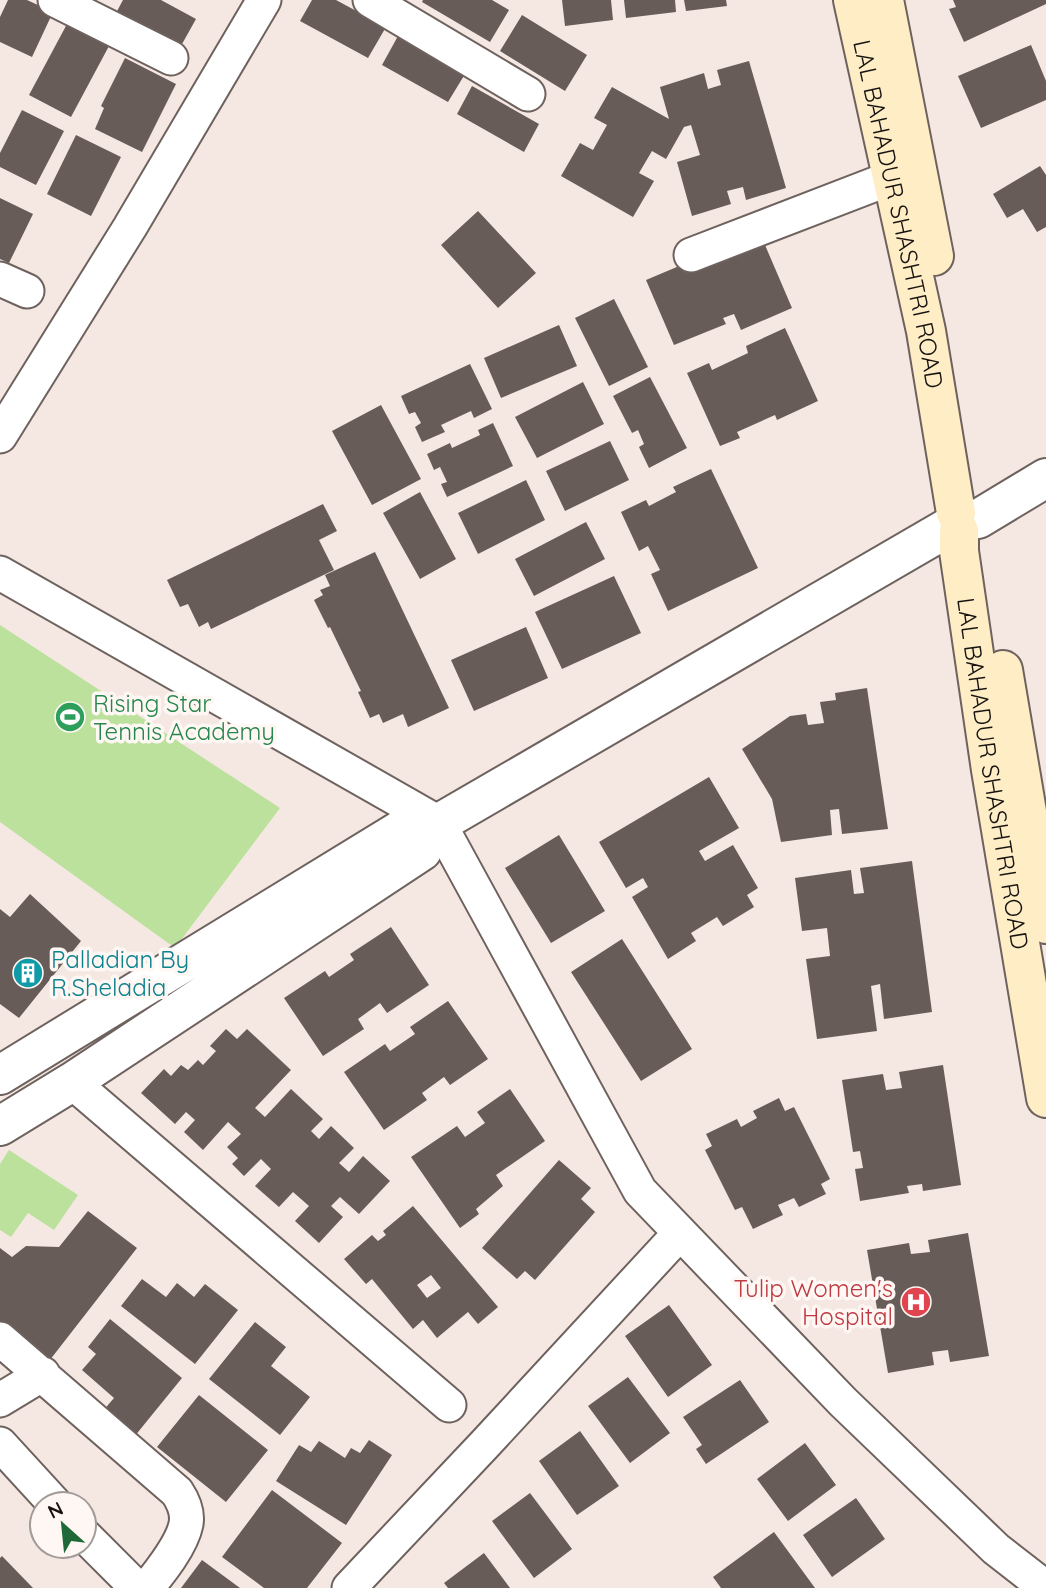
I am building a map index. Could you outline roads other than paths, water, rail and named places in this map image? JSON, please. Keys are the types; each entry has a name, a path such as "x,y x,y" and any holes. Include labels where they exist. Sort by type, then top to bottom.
{"main road":[{"name":"LAL BAHADUR SHASHTRI ROAD","path":"853,0 966,520 959,551 991,770 1046,1098"},
{"path":"884,0 947,320 966,520 1046,924"}],"street":[{"path":"55,0 171,58"},
{"path":"0,436 130,227 264,0"},
{"path":"370,0 528,94"},
{"path":"691,256 891,178"},
{"path":"0,1075 407,826 434,826 966,520 1046,478"},
{"path":"0,573 434,826 640,1191 853,1411 996,1549 1046,1588"},
{"path":"0,1126 72,1082 422,851 434,826"},
{"path":"72,1082 449,1405"},
{"path":"349,1588 680,1233"},
{"path":"0,1339 177,1492 184,1504 186,1524 168,1561 147,1588"},
{"path":"0,1400 43,1374"},
{"path":"0,1444 42,1490"},
{"path":"98,1549 137,1588"}],"place":[{"name":"Rising Star Tennis Academy","path":"70,717"},
{"name":"Palladian By R.Sheladia","path":"28,973"},
{"name":"Tulip Women's Hospital","path":"916,1302"}]}
